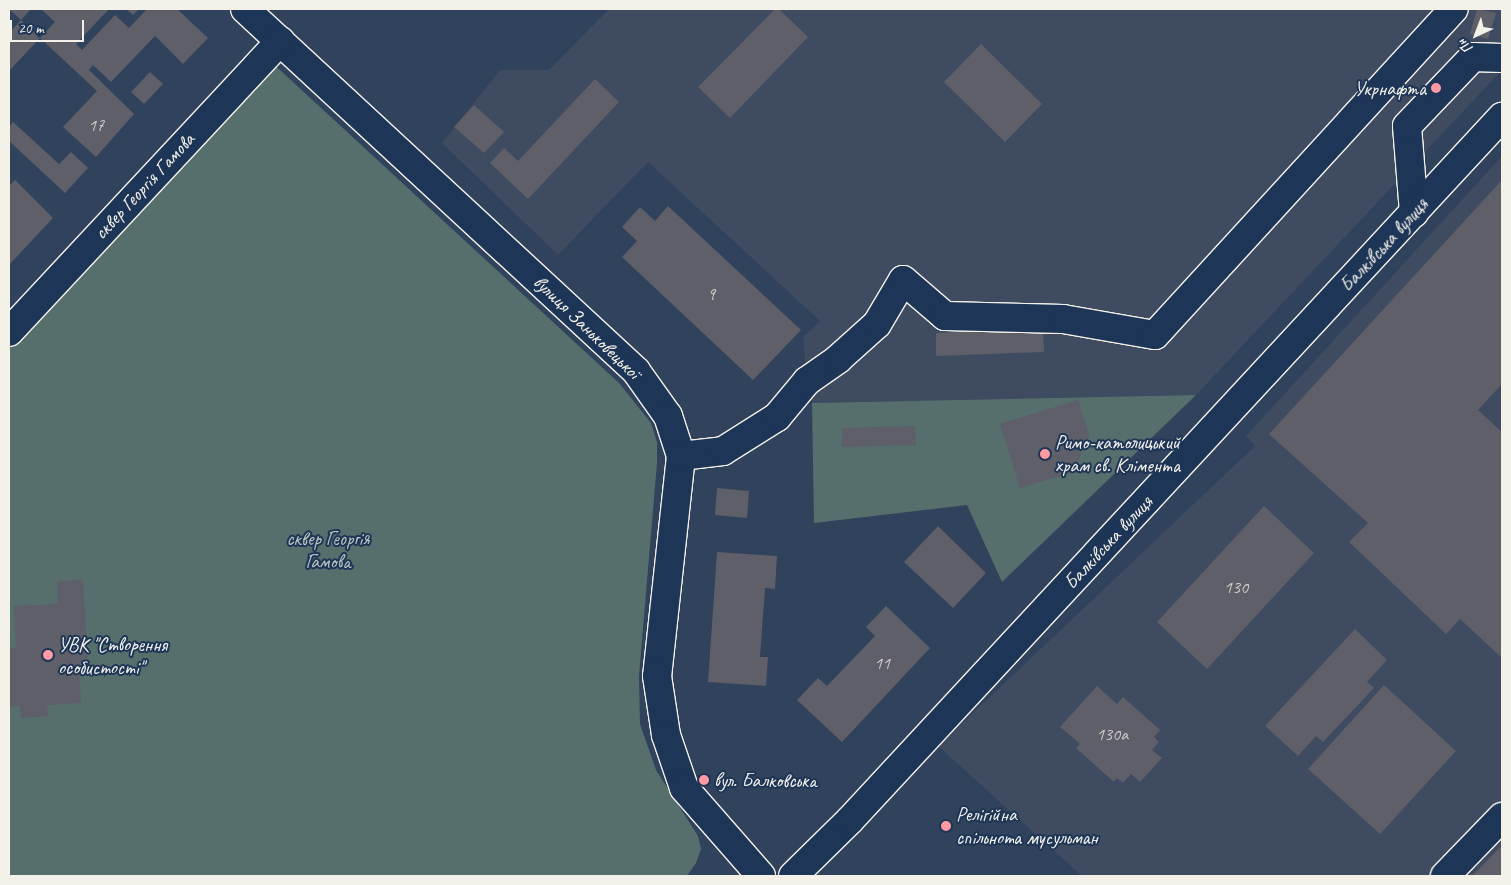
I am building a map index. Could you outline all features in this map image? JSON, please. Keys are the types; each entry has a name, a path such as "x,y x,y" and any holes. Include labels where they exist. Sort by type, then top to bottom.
{"street":[{"path":"680,456 723,451 777,417 807,381 838,359 877,324 903,280 945,316 1063,318 1155,336 1454,9"},
{"name":"вулиця Заньковецької","path":"256,12 280,41 636,371 668,416 680,456 657,676 666,735 684,788 761,876"},
{"name":"сквер Георгія Гамова","path":"9,332 280,41"},
{"path":"1414,213 1406,126 1473,57 1502,58"},
{"name":"Балківська вулиця","path":"793,876 850,820 1502,117"},
{"path":"1445,876 1502,817"}],"shaded area":[{"path":"609,9 1502,9 1502,70 1196,395 812,403 807,381 803,337 820,321 648,162 558,255 442,143 500,70 549,70"},
{"path":"1502,156 1502,876 1082,876 938,746 1255,446 1246,436"}],"green space":[{"name":"сквер Георгія Гамова","path":"267,58 619,383 651,423 657,442 657,463 639,676 640,724 656,770 698,836 701,849 696,863 687,876 9,876 9,348"},
{"path":"1196,395 1002,582 967,505 814,523 812,403"}],"building":[{"path":"9,9 31,9 21,20"},
{"path":"41,9 109,9 76,44 82,50 115,15 129,28 147,9 177,9 208,38 183,64 155,36 111,82 93,65 89,70 134,114 96,157 63,127 97,91 40,38 55,22"},
{"path":"126,9 139,9 133,15"},
{"path":"775,9 779,9 808,37 730,118 698,87"},
{"path":"1477,9 1496,13 1488,39 1470,34"},
{"path":"21,20 40,38 9,71 9,33"},
{"path":"981,44 1042,104 1005,142 944,82"},
{"path":"150,72 163,84 144,104 131,92"},
{"path":"595,79 619,102 528,199 490,163 504,148 518,161"},
{"path":"474,105 504,132 484,153 454,127"},
{"path":"13,122 59,164 71,152 88,168 65,193 9,141 9,127"},
{"path":"15,180 53,218 9,265 9,186"},
{"path":"1502,180 1502,384 1478,410 1502,432 1502,658 1460,619 1446,634 1349,542 1368,523 1269,434"},
{"path":"668,206 801,330 753,380 622,257 637,241 622,227 640,207 655,221"},
{"path":"1043,328 1044,352 936,356 936,333"},
{"name":"Римо-католицький храм св. Клімента","path":"1078,400 1089,435 1074,472 1020,488 1000,424"},
{"path":"915,426 916,445 842,447 842,428"},
{"path":"717,488 749,491 747,518 715,515"},
{"path":"1264,506 1314,553 1207,669 1157,622"},
{"path":"938,526 986,573 953,608 904,562"},
{"path":"717,552 777,556 775,589 765,588 760,657 768,657 766,686 708,682"},
{"name":"УВК \"Створення особистості\"","path":"83,580 88,662 79,662 81,703 47,705 48,716 21,718 20,706 9,707 9,648 16,648 14,606 58,604 57,581"},
{"path":"886,606 930,648 842,742 797,700 818,678 827,686 875,636 866,627"},
{"path":"1355,629 1387,660 1367,682 1374,688 1323,742 1316,736 1298,756 1265,726"},
{"path":"1384,685 1456,751 1380,834 1308,769"},
{"path":"1097,686 1117,704 1123,697 1160,730 1154,737 1159,742 1152,750 1162,758 1140,782 1131,774 1123,783 1117,778 1114,782 1076,748 1080,744 1060,727"},
{"path":"1502,845 1502,876 1472,876"}],"place":[{"name":"Укрнафта","path":"1436,88"},
{"name":"Римо-католицький храм св. Клімента","path":"1045,454"},
{"name":"УВК \"Створення особистості\"","path":"48,655"},
{"name":"вул. Балковська","path":"704,780"},
{"name":"Релігійна спільнота мусульман","path":"946,826"}]}
